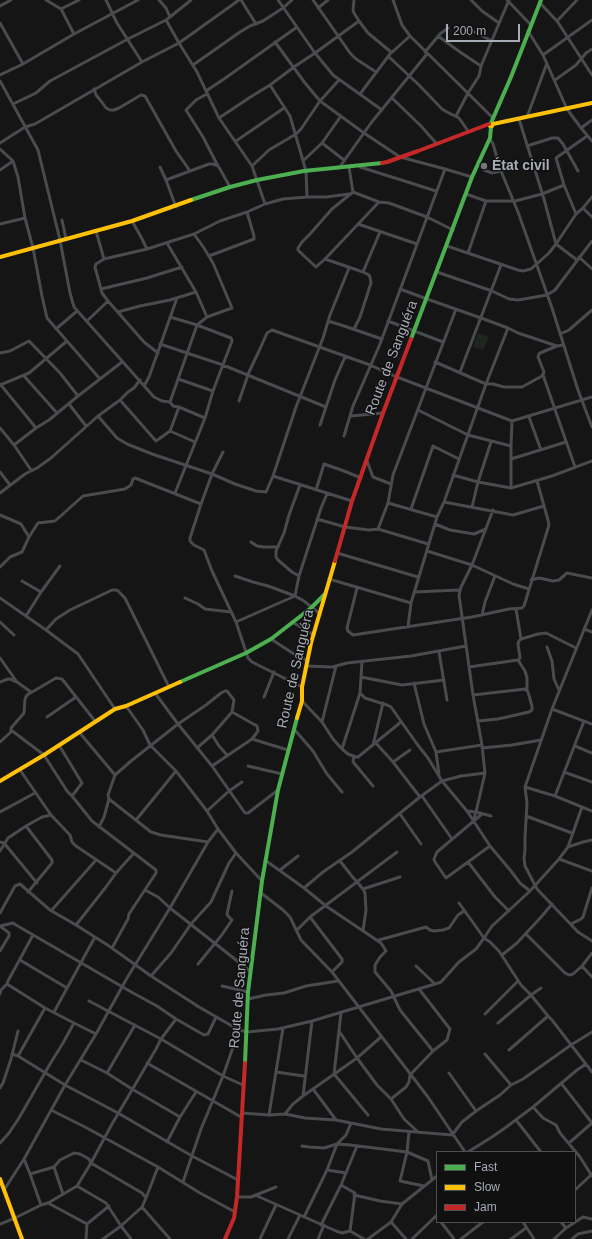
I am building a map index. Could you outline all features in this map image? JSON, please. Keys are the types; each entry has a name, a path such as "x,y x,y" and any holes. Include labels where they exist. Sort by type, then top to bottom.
{"street":[{"path":"0,6 11,0"},
{"path":"46,0 61,9 74,34"},
{"path":"61,9 79,0"},
{"path":"106,0 117,23 142,62"},
{"path":"0,75 23,64 74,34 138,0"},
{"path":"159,0 166,8 168,18 179,43 193,65 219,118 252,166 265,204"},
{"path":"13,104 36,93 50,81 168,18 190,0"},
{"path":"0,143 25,127 35,124 142,62 179,43 240,0 256,24"},
{"path":"278,0 315,54 333,75 382,110"},
{"path":"193,65 240,32 263,21 283,8 292,0"},
{"path":"312,0 350,53 356,59 376,72"},
{"path":"318,8 328,0"},
{"path":"354,0 354,13 368,33 442,109 459,118 468,131"},
{"path":"394,0 402,25 410,36 468,93 491,123"},
{"path":"471,0 482,11 499,23"},
{"path":"456,116 477,79 508,0 531,25"},
{"path":"557,21 577,0"},
{"path":"541,1 557,21 592,74"},
{"name":"Route de Sanguéra","path":"225,1239 235,1212 237,1197 248,992 262,880 278,790 302,701 302,688 314,634 352,501 383,413 478,162 490,138 491,123 541,1"},
{"path":"543,55 592,20"},
{"path":"219,118 315,54 359,21"},
{"path":"0,23 23,64"},
{"path":"230,187 186,110 206,92 297,27"},
{"path":"339,168 438,36 448,28"},
{"path":"467,28 492,41"},
{"path":"528,30 547,63 567,109 592,141"},
{"path":"360,94 390,54 410,36"},
{"path":"438,36 481,66"},
{"path":"274,42 320,101 364,133 400,157 472,178"},
{"path":"555,80 576,65 586,53 592,49"},
{"path":"527,117 547,63"},
{"path":"252,166 269,150 296,134 305,124 320,101 339,80"},
{"path":"0,81 38,150 60,240 72,303 76,311 87,321 154,397 162,401 170,402 173,406 205,418"},
{"path":"270,85 290,116 304,160 307,196"},
{"path":"94,89 100,101 110,110 114,110 141,96 145,96 176,151 190,171"},
{"path":"392,98 436,143"},
{"path":"0,257 132,222 230,187 257,180 306,171 379,164 491,123 519,119 592,103"},
{"path":"236,141 284,108"},
{"path":"304,160 322,143 342,116"},
{"path":"519,119 556,244 592,269"},
{"path":"581,128 592,120"},
{"path":"576,214 564,185 556,158 587,136"},
{"path":"527,146 555,137 563,144 578,171"},
{"path":"490,138 501,171 514,200 592,427"},
{"path":"322,143 344,160"},
{"path":"0,149 13,161 18,177 25,218 33,248 47,318 100,379"},
{"path":"0,170 13,161"},
{"path":"478,162 484,170 492,173 501,171"},
{"path":"166,180 209,164 218,166"},
{"path":"360,166 436,191"},
{"path":"160,167 176,207"},
{"path":"349,167 353,192"},
{"path":"344,436 370,365 382,339 445,169"},
{"path":"466,194 486,200 514,200 542,194 564,185"},
{"path":"379,202 316,267 298,250 302,242 332,208 353,192 427,217 453,230"},
{"path":"158,353 144,342 108,302 102,293 95,267 96,264 104,260 147,249 194,234 220,221 265,204 288,198 307,196 326,197 349,194"},
{"path":"447,246 522,271 531,269 556,244 576,214 592,197"},
{"path":"468,253 486,200"},
{"path":"583,208 592,216"},
{"path":"209,256 254,239 246,212"},
{"path":"0,224 25,218"},
{"path":"62,220 66,239"},
{"path":"132,222 139,232 147,249"},
{"path":"358,224 417,244"},
{"path":"96,231 104,260"},
{"path":"363,272 380,232"},
{"path":"170,402 197,325 207,317 232,308 209,256 194,234"},
{"path":"437,272 514,300 547,294 555,290 592,241"},
{"path":"167,243 196,292 207,317"},
{"path":"325,259 369,275 371,282 360,317 354,329"},
{"path":"460,372 501,265"},
{"path":"101,289 147,278 182,267"},
{"path":"98,416 121,441 152,454 212,474 235,484 264,493 267,492 274,476 300,397 348,268"},
{"path":"400,289 557,346"},
{"path":"118,312 170,300 196,292"},
{"path":"144,386 158,353 177,298"},
{"path":"87,321 108,302"},
{"path":"378,529 388,503 391,484 425,388 456,309"},
{"path":"560,334 569,330 592,310"},
{"path":"56,329 76,311"},
{"path":"170,317 197,325 232,340 213,391 205,418 194,442 175,493"},
{"path":"328,321 382,339"},
{"path":"388,321 443,342"},
{"path":"408,627 411,603 437,517 444,502 486,384 508,328"},
{"path":"239,401 248,375 269,330 370,365 397,378 512,421 592,397"},
{"path":"0,353 10,351 29,341 60,373 78,396"},
{"path":"36,428 0,385 9,380 24,376 67,341"},
{"path":"160,344 223,365 326,407"},
{"path":"564,345 540,352 538,357 575,467"},
{"path":"320,425 335,380 345,357"},
{"path":"14,445 122,362"},
{"path":"435,362 486,384 504,387 522,387 543,375"},
{"path":"24,376 57,413"},
{"path":"178,378 213,391"},
{"path":"0,493 10,484 51,458 86,426 134,388 140,380"},
{"path":"120,400 156,441 170,431 179,408"},
{"path":"69,404 86,426"},
{"path":"418,410 468,435 511,446"},
{"path":"351,416 383,413"},
{"path":"529,417 540,450"},
{"path":"511,488 512,421"},
{"path":"0,428 32,470"},
{"path":"170,431 194,442"},
{"path":"472,506 491,442"},
{"path":"511,459 566,442"},
{"path":"411,509 433,446 459,459"},
{"path":"222,452 201,504 190,541 194,545 204,550 212,571 236,622 248,658 252,662 274,672 302,688"},
{"path":"453,475 478,482 511,488 537,481 592,461"},
{"path":"367,462 373,477 391,484"},
{"path":"316,490 324,464 360,478"},
{"path":"0,472 10,484"},
{"path":"274,476 352,501"},
{"path":"0,567 10,557 22,552 38,523 55,521 83,496 125,489 131,485 133,479 135,478 201,504"},
{"path":"357,588 347,628 353,635 522,608 524,606 549,525 537,481"},
{"path":"299,576 278,560 276,557 276,551 284,533 300,485"},
{"path":"296,596 299,576 317,519 327,494"},
{"path":"444,502 472,506 513,515 544,506"},
{"path":"388,503 437,517"},
{"path":"473,821 485,773 459,590 472,565 493,510"},
{"path":"0,515 21,524 29,537"},
{"path":"317,519 345,527 369,530 378,529 428,544"},
{"path":"435,524 455,531 474,534 486,529"},
{"path":"251,542 257,546 278,547"},
{"path":"427,551 472,565 495,576 529,588"},
{"path":"337,553 418,577"},
{"path":"26,616 60,566"},
{"path":"531,580 539,578 553,581 559,580 567,574 592,578"},
{"path":"235,576 296,596 320,614"},
{"path":"482,615 485,602 495,576"},
{"path":"329,579 411,603"},
{"path":"22,581 41,592"},
{"path":"46,630 60,615 82,603 112,590 117,590 125,598 169,687"},
{"path":"414,592 459,590"},
{"path":"0,782 115,709 126,706 246,653 271,639 311,608 325,593"},
{"path":"236,622 296,596"},
{"path":"0,598 74,651 80,657 115,709"},
{"path":"185,598 205,609 231,612"},
{"path":"478,721 498,719 531,711 532,706 527,690 527,678 525,671 518,660 520,658 518,643 521,639 516,609"},
{"path":"592,610 559,690 525,786 526,816 524,861 537,889 578,932 592,941"},
{"path":"0,622 14,635"},
{"path":"292,622 314,634"},
{"path":"584,629 592,632"},
{"path":"521,639 546,633 576,648"},
{"path":"271,639 308,661"},
{"path":"307,666 332,668 347,663 439,652 466,646"},
{"path":"547,647 552,661 554,679 559,690"},
{"path":"439,652 447,700"},
{"path":"0,658 18,682 31,692"},
{"path":"470,667 518,660"},
{"path":"342,749 360,693 362,662"},
{"path":"322,722 336,666"},
{"path":"264,697 274,672"},
{"path":"0,742 12,731 12,728 24,713 26,696 57,677 62,679 95,721"},
{"path":"361,677 402,685 444,680"},
{"path":"0,682 8,679 18,682"},
{"path":"414,684 424,724 436,754 439,776"},
{"path":"473,695 519,689 527,690"},
{"path":"98,827 104,817 109,799 108,791 115,775 150,745 178,724 225,691 228,692 234,700 232,712 212,735 196,748"},
{"path":"155,693 196,748 212,766 243,810 247,813 278,790"},
{"path":"360,693 365,698 382,703 391,708 428,758 442,781 467,811 490,846 520,883 530,892"},
{"path":"47,717 76,697"},
{"path":"302,701 322,722 333,739 342,749 348,754 358,757 401,722"},
{"path":"374,743 382,703"},
{"path":"126,706 140,724 150,745 176,771 207,811 236,853 262,880"},
{"path":"552,709 592,724"},
{"path":"212,766 252,739 258,731 257,726 232,712"},
{"path":"555,796 584,721"},
{"path":"294,729 313,751 327,774 342,792"},
{"path":"12,731 44,755 67,791 98,827 156,870 156,873 129,914 128,919 112,948"},
{"path":"79,732 115,775"},
{"path":"212,735 227,755"},
{"path":"252,739 288,750"},
{"path":"428,758 432,759 436,754 541,740"},
{"path":"374,743 393,762 421,796 452,839"},
{"path":"59,745 82,783 72,796"},
{"path":"575,746 592,753"},
{"path":"393,762 410,750"},
{"path":"354,756 353,762 373,786"},
{"path":"248,766 282,774"},
{"path":"20,770 51,815 70,835 72,842 116,873"},
{"path":"136,820 176,771"},
{"path":"564,772 592,782"},
{"path":"304,888 442,781 461,776 485,773"},
{"path":"207,811 229,791 242,782"},
{"path":"525,786 592,811"},
{"path":"0,812 35,793"},
{"path":"109,799 151,832 208,842"},
{"path":"0,913 15,886 20,884 51,911 95,937 151,976 216,1017 239,1030 247,1032 278,1030 341,1013 441,982 459,962 476,949 492,926 530,892 559,859 568,847 582,807"},
{"path":"467,811 491,816"},
{"path":"400,814 421,844"},
{"path":"482,814 437,852 434,859 446,878 490,846"},
{"path":"0,851 8,838 42,817 51,815"},
{"path":"526,816 572,833"},
{"path":"26,826 52,860 52,865 28,892"},
{"path":"3,1193 96,1034 122,986 170,908 208,842 218,829"},
{"path":"568,847 592,840"},
{"path":"0,842 4,843 37,883"},
{"path":"297,930 310,917 397,852"},
{"path":"76,925 116,873 134,853"},
{"path":"151,976 171,953 191,924 212,902 236,853"},
{"path":"280,870 298,856"},
{"path":"559,859 592,872"},
{"path":"51,911 96,860"},
{"path":"265,860 326,906 378,940 386,951 380,957 375,966 375,972 391,991 400,1010 433,1051"},
{"path":"340,861 365,893 366,910 363,931"},
{"path":"468,862 495,897 509,911"},
{"path":"363,889 400,877"},
{"path":"571,924 583,917 592,888"},
{"path":"145,890 158,897 250,971"},
{"path":"198,964 232,920 227,914 232,891"},
{"path":"261,893 290,917 301,940 332,972 381,1038 428,1097 452,1135 464,1151"},
{"path":"459,903 484,938 490,942 502,955 521,985 552,1020 592,1072"},
{"path":"502,955 526,934 552,904"},
{"path":"378,940 426,927 434,931 449,928 458,915 464,911"},
{"path":"310,917 342,959 342,962 332,972"},
{"path":"0,926 13,923 157,1006 205,1036 208,1034 216,1017"},
{"path":"0,926 9,933 9,936 0,951"},
{"path":"526,934 565,973 569,975 582,966 592,953"},
{"path":"0,991 7,984 33,935"},
{"path":"54,1012 95,937"},
{"path":"20,960 67,988"},
{"path":"416,966 435,984"},
{"path":"582,966 592,977"},
{"path":"248,1000 266,995 284,993 306,986 338,981"},
{"path":"485,1014 518,981"},
{"path":"7,984 45,1008 96,1034"},
{"path":"222,986 248,992"},
{"path":"498,1023 541,988"},
{"path":"391,1099 406,1088 410,1075 433,1051 447,1040 450,1029 419,989"},
{"path":"89,1001 161,1039 223,1076 243,1085"},
{"path":"18,1056 45,1008"},
{"path":"341,1013 334,1074 368,1114"},
{"path":"509,1050 548,1016"},
{"path":"0,1224 41,1204 48,1203 77,1186 161,1039 176,1019"},
{"path":"303,1096 304,1076 312,1021"},
{"path":"0,1143 19,1118 74,1023"},
{"path":"108,1073 135,1025"},
{"path":"270,1115 283,1028"},
{"path":"183,1182 239,1030"},
{"path":"0,1088 12,1054 18,1031"},
{"path":"339,1031 356,1058 391,1099 404,1118 418,1132"},
{"path":"452,1135 462,1122 476,1111 487,1105 511,1085 523,1079 592,1032"},
{"path":"284,1114 303,1096 381,1038"},
{"path":"12,1054 18,1056 65,1085 118,1113 192,1156 238,1180"},
{"path":"485,1054 511,1085"},
{"path":"81,1060 108,1073 180,1117"},
{"path":"148,1064 196,1092 241,1115 284,1114 305,1118 336,1120 381,1129 452,1135"},
{"path":"470,1151 516,1120 586,1064"},
{"path":"276,1072 304,1076"},
{"path":"449,1074 476,1111"},
{"path":"561,1083 592,1123 569,1144"},
{"path":"313,1089 336,1120"},
{"path":"167,1142 180,1117 196,1092"},
{"path":"533,1107 543,1118 556,1125 560,1133 574,1151"},
{"path":"51,1110 104,1138 235,1212"},
{"path":"516,1120 540,1151"},
{"path":"304,1217 327,1170 337,1144 346,1135 351,1123"},
{"path":"409,1132 407,1152 400,1181 424,1186"},
{"path":"302,1146 324,1148 337,1144 407,1152 428,1161 432,1180"},
{"path":"318,1239 357,1146"},
{"path":"30,1174 54,1167 60,1160 74,1153 80,1154 89,1159 91,1163 142,1193 146,1198"},
{"path":"576,1153 592,1175 576,1189"},
{"path":"24,1159 41,1204"},
{"path":"54,1167 63,1194"},
{"path":"103,1239 121,1226 142,1207 158,1168"},
{"path":"327,1170 346,1173"},
{"path":"368,1239 391,1222 402,1204 436,1177"},
{"path":"0,1180 3,1193 15,1218 22,1239"},
{"path":"341,1185 355,1193 350,1231"},
{"path":"77,1186 106,1203 131,1239"},
{"path":"237,1197 255,1196 276,1187"},
{"path":"354,1195 402,1204"},
{"path":"255,1196 342,1233 350,1231 364,1239"},
{"path":"48,1203 87,1224"},
{"path":"86,1239 87,1224 109,1206"},
{"path":"260,1239 276,1206"},
{"path":"142,1207 170,1239"},
{"path":"288,1239 300,1215"},
{"path":"412,1239 436,1217"},
{"path":"576,1222 583,1217 592,1219"},
{"path":"391,1222 406,1239"},
{"path":"442,1223 454,1239"},
{"path":"461,1239 483,1223"},
{"path":"562,1223 566,1228"},
{"path":"554,1239 574,1223"},
{"path":"511,1239 525,1225 534,1239"},
{"path":"572,1239 578,1234 592,1231"}],"shaded area":[{"path":"478,333 489,337 483,350 473,347"}],"traffic: fast":[{"path":"491,123 511,77 541,0"},
{"path":"411,339 472,177 490,138 491,127"},
{"path":"191,200 257,180 304,171 382,163"},
{"path":"180,682 246,653 271,639 311,608 325,594"},
{"path":"245,1063 248,992 262,881 278,790 297,718"}],"traffic: slow":[{"path":"490,126 493,124 592,103"},
{"path":"0,257 132,221 191,200"},
{"path":"297,718 302,701 302,687 311,643 335,561"},
{"path":"0,781 44,755 115,709 126,706 180,682"},
{"path":"0,1179 22,1239"}],"traffic: jam":[{"path":"382,163 489,124"},
{"path":"335,561 352,501 411,339"},
{"path":"225,1239 234,1218 237,1197 245,1063"}],"place":[{"name":"État civil","path":"484,166"}]}
